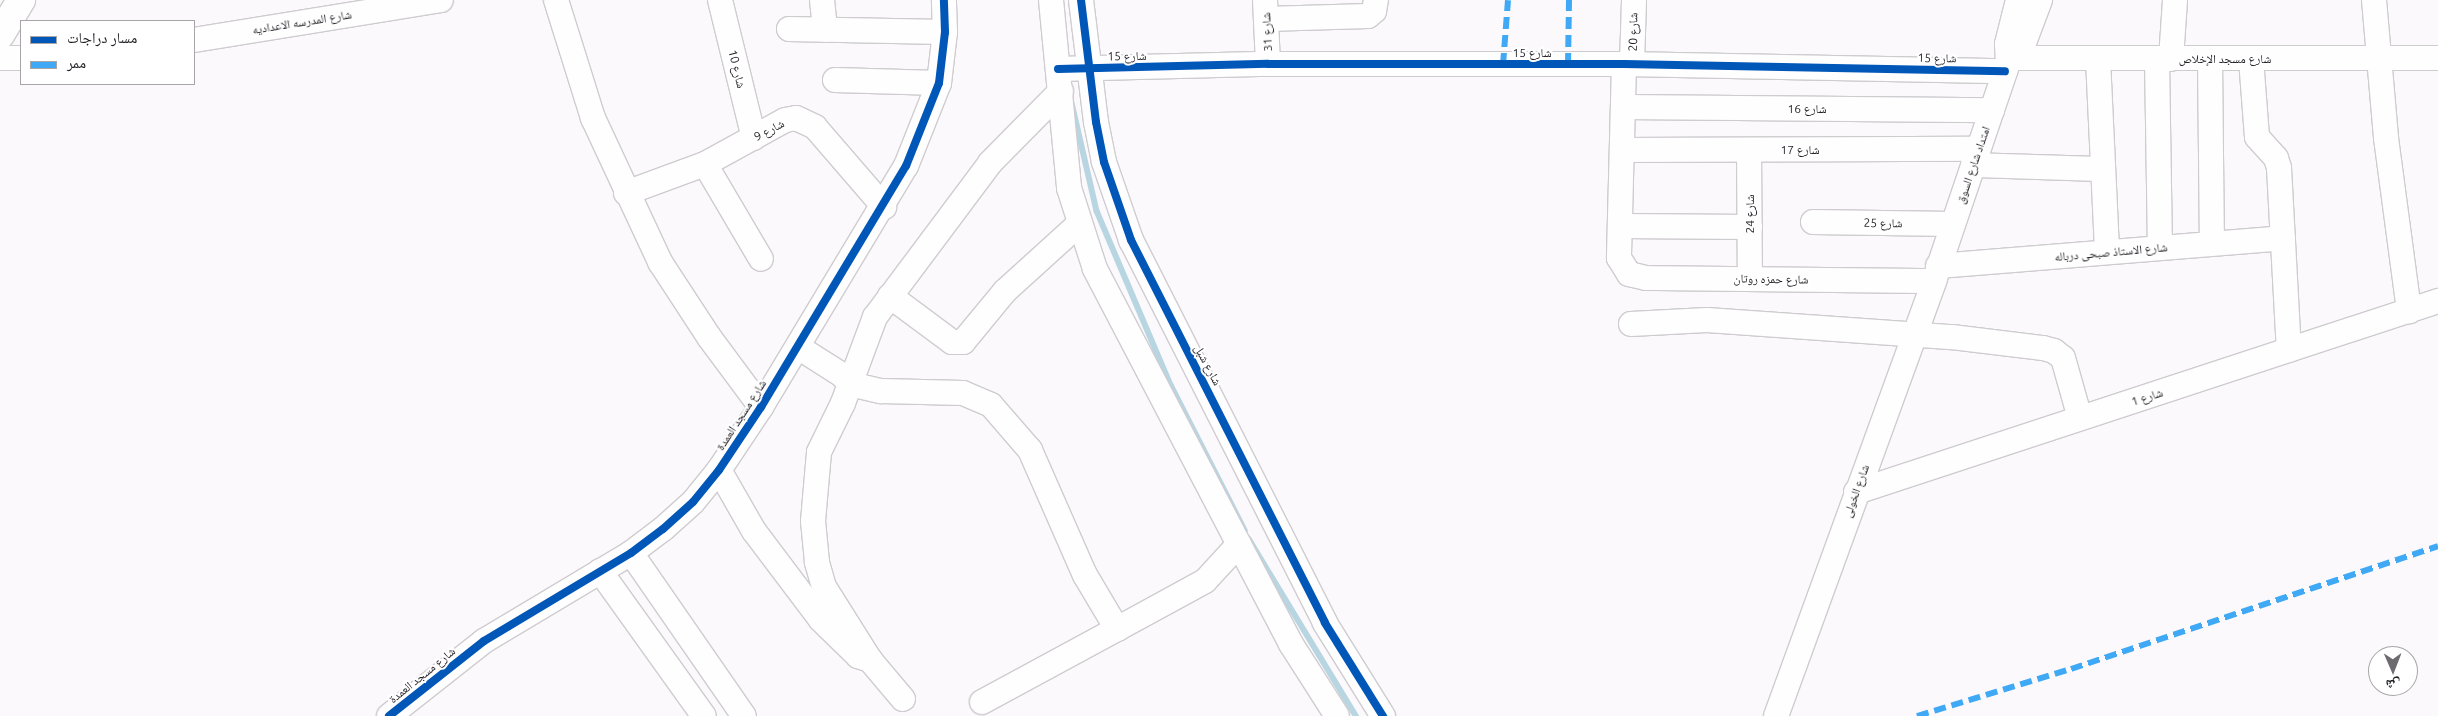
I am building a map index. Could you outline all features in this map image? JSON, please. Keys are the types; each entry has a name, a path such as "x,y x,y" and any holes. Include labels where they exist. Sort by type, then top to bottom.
{"main road":[{"path":"0,35 21,0"}],"street":[{"name":"شارع المدرسه الاعداديه","path":"195,40 441,0"},
{"path":"556,0 593,118 626,193 660,262 709,337 761,408"},
{"name":"شارع 10","path":"720,0 754,138"},
{"path":"822,0 825,30"},
{"name":"شارع مسجد العمدة","path":"389,716 484,641 631,553 693,502 719,470 761,408 884,207 906,166 938,83 945,32 944,0"},
{"path":"1051,0 1069,188 1079,224 1114,310 1162,392 1291,644 1337,716"},
{"name":"شارع شبل","path":"1081,0 1104,162 1131,240 1325,623 1383,716"},
{"path":"1265,9 1368,16 1374,11 1376,0"},
{"name":"شارع 20","path":"1619,258 1623,107 1634,0"},
{"name":"امتداد شارع السوق","path":"2009,64 2007,44 2018,0"},
{"name":"امتداد شارع السوق","path":"1936,273 2009,64 2026,40 2040,0"},
{"path":"2160,248 2164,59 2174,0"},
{"path":"2374,0 2386,138 2408,311"},
{"name":"شارع 31","path":"1265,9 1268,64"},
{"path":"789,29 945,32"},
{"path":"0,58 20,58"},
{"name":"شارع مسجد الإخلاص","path":"2009,64 2098,59 2438,58"},
{"path":"2098,59 2106,252"},
{"path":"2210,59 2212,243"},
{"path":"2251,59 2257,137 2276,158 2279,168 2289,350"},
{"name":"شارع 15","path":"1060,80 1090,69 1268,64 2009,64"},
{"path":"835,80 938,83"},
{"path":"903,699 870,660 824,587 817,562 814,521 819,452 850,384 865,339 890,296 990,163 1060,80"},
{"name":"شارع 16","path":"1623,107 1992,110"},
{"name":"شارع 9","path":"626,193 705,164 785,120 806,121 815,127 884,207"},
{"name":"شارع 17","path":"1622,150 1749,150 1976,157 2103,169"},
{"name":"شارع 24","path":"1749,150 1750,279"},
{"path":"705,164 761,260"},
{"name":"شارع 25","path":"1813,222 1953,224"},
{"path":"890,296 952,342 963,342 1005,291 1079,224"},
{"path":"1621,226 1750,227"},
{"name":"شارع الاستاذ صبحى درباله","path":"1936,273 2106,252 2283,238"},
{"name":"شارع حمزه روتان","path":"1619,258 1629,274 1637,278 1750,279 1936,273"},
{"name":"شارع الخولى","path":"1776,716 1936,273"},
{"name":"شارع 1","path":"1856,492 2438,301"},
{"path":"1630,324 1707,320 1914,335 2054,351 2063,358 2080,418"},
{"path":"798,347 842,375 850,384 881,391 951,391 991,405 1030,450 1084,575 1117,629"},
{"path":"719,470 754,532 821,620 858,656 870,660"},
{"path":"982,702 1204,581 1239,544"},
{"path":"631,553 744,716"},
{"path":"600,571 704,716"}],"waterway":[{"path":"1072,103 1097,211 1171,385 1245,530"},
{"path":"1249,539 1356,716"}],"marked path":[{"path":"1503,65 1508,0"},
{"path":"1568,65 1569,0"},
{"path":"1917,716 2071,669 2438,546"}],"cycle path":[{"path":"389,716 484,641 631,553 663,529 693,502 719,470 761,407 906,166 939,83 945,32 944,0"},
{"path":"1081,0 1096,122 1104,162 1131,240 1325,623 1383,716"},
{"path":"1058,69 1268,64 1624,64 2005,71"}]}
